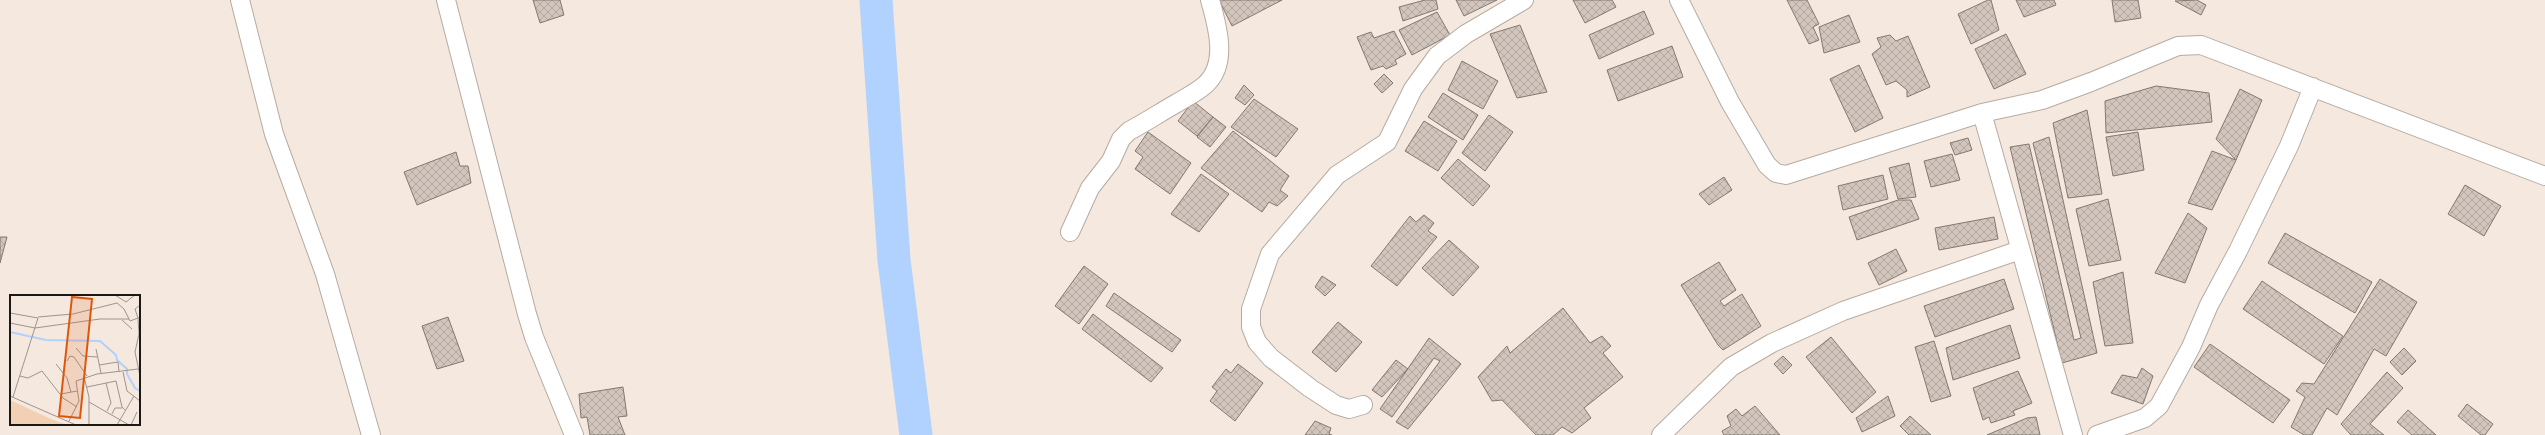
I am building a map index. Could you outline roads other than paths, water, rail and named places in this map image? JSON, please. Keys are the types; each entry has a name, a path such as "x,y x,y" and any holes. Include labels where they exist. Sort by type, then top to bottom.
{"street":[{"path":"240,0 274,134 325,274 371,435"},
{"path":"446,0 527,314 534,337 574,435"},
{"path":"1070,232 1090,188 1111,161 1120,139 1129,131 1206,84 1213,74 1218,56 1219,36 1210,0"},
{"path":"1364,405 1348,409 1336,405 1310,388 1271,358 1257,342 1251,327 1251,309 1270,254 1337,175 1387,142 1413,89 1437,56 1466,34 1524,0"},
{"path":"1679,0 1730,102 1767,165 1776,173 1786,175 1982,113 2042,100 2091,82 2178,46 2190,44 2201,45 2314,87 2545,176"},
{"path":"2097,435 2145,418 2159,406 2191,347 2209,305 2245,237 2289,146 2314,87"},
{"path":"1982,113 2073,435"},
{"path":"1661,435 1731,366 1772,343 1843,310 2020,250"}],"waterway":[{"path":"876,0 894,260 916,435"}]}
